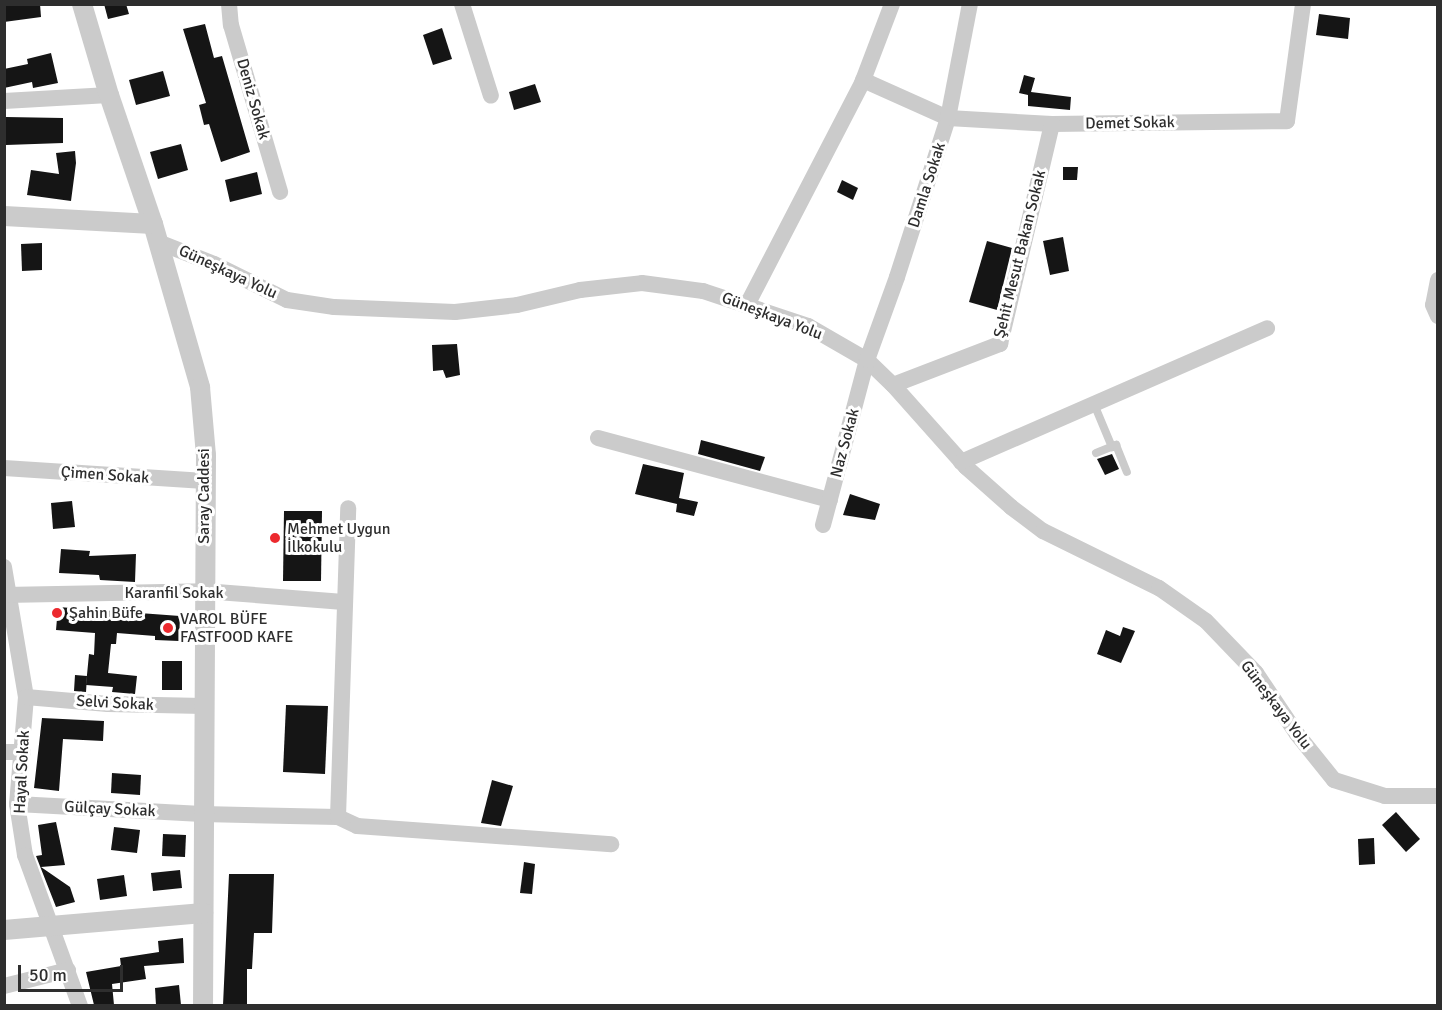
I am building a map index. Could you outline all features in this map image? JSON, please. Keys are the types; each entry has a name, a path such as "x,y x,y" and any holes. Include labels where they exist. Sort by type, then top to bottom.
{"street":[{"name":"Saray Caddesi","path":"82,4 109,95 156,233 200,387 206,455 202,814 203,1005"},
{"name":"Deniz Sokak","path":"229,4 231,25 280,192"},
{"path":"462,4 491,96"},
{"path":"747,305 863,80 892,4"},
{"name":"Damla Sokak","path":"867,360 897,277 948,118 970,4"},
{"name":"Demet Sokak","path":"863,80 948,118 1052,124 1287,121 1303,4"},
{"path":"4,101 109,95"},
{"name":"Şehit Mesut Bakan Sokak","path":"893,385 1000,344 1052,124"},
{"name":"Güneşkaya Yolu","path":"4,216 156,233 287,300 334,307 454,312 517,304 580,290 642,283 703,291 808,326 867,360 893,385 961,462 1011,507 1044,531 1159,588 1206,621 1256,673 1297,734 1334,780 1385,796 1437,796"},
{"path":"1437,280 1433,305 1437,316"},
{"path":"961,462 1267,328"},
{"name":"Naz Sokak","path":"824,525 867,360"},
{"path":"598,438 830,500"},
{"name":"Çimen Sokak","path":"4,468 205,481"},
{"path":"338,817 348,508"},
{"name":"Hayal Sokak","path":"4,567 26,697 17,804 25,855 81,1005"},
{"name":"Karanfil Sokak","path":"8,595 204,591 344,602"},
{"name":"Selvi Sokak","path":"26,697 108,704 204,706"},
{"path":"4,752 23,752"},
{"name":"Gülçay Sokak","path":"17,804 202,814 338,817 357,826 611,844"},
{"path":"4,930 53,928 203,914"},
{"path":"4,986 68,970"}],"lane":[{"path":"1094,404 1112,447"},
{"path":"1096,453 1116,446 1127,472"}],"building":[{"path":"4,4 40,4 41,17 4,22"},
{"path":"104,4 126,4 129,14 108,19"},
{"path":"1319,14 1350,18 1348,39 1316,35"},
{"path":"205,24 214,58 222,56 250,152 221,162 209,124 204,125 199,105 206,103 183,29"},
{"path":"442,28 452,59 433,65 423,35"},
{"path":"51,53 58,83 33,88 32,82 4,88 4,69 28,64 27,59"},
{"path":"163,71 170,96 136,105 129,80"},
{"path":"1024,75 1035,78 1031,92 1071,97 1070,110 1028,106 1028,95 1019,93"},
{"path":"535,84 541,102 514,110 509,92"},
{"path":"6,117 63,118 63,143 6,145"},
{"path":"181,144 188,170 158,179 150,152"},
{"path":"75,151 76,163 71,201 27,195 31,170 59,174 56,153"},
{"path":"1063,167 1078,167 1077,180 1063,180"},
{"path":"257,172 262,194 230,202 225,180"},
{"path":"842,180 858,188 853,200 837,192"},
{"path":"1063,237 1069,271 1050,275 1043,241"},
{"path":"987,241 1012,248 997,310 969,302"},
{"path":"42,243 42,270 22,271 21,244"},
{"path":"457,344 460,375 446,378 443,370 433,371 432,345"},
{"path":"701,440 765,457 760,471 698,454"},
{"path":"1112,454 1119,469 1105,475 1097,459"},
{"path":"643,464 684,473 679,498 698,502 694,516 676,512 677,504 635,494"},
{"path":"850,494 880,504 875,520 843,515"},
{"path":"72,501 75,527 53,529 51,503"},
{"path":"284,511 322,511 321,581 283,581"},
{"path":"61,549 90,551 89,556 136,554 135,582 100,580 99,575 59,573"},
{"path":"58,607 180,616 179,641 155,640 155,636 117,633 116,644 111,644 108,673 137,676 135,694 112,692 113,687 86,685 89,654 94,655 95,633 56,630"},
{"path":"1123,627 1135,631 1121,663 1097,654 1106,630 1120,636"},
{"path":"162,661 182,661 182,690 162,690"},
{"path":"75,675 87,676 86,692 74,691"},
{"path":"286,705 328,706 325,774 283,772"},
{"path":"42,718 104,721 103,741 63,739 59,791 34,788"},
{"path":"112,773 141,775 140,795 111,793"},
{"path":"492,780 513,786 501,826 481,823"},
{"path":"1396,812 1420,839 1406,852 1382,825"},
{"path":"56,822 65,865 41,867 70,887 75,902 56,907 36,856 42,855 38,825"},
{"path":"114,827 140,830 137,853 111,850"},
{"path":"163,834 186,835 185,857 162,856"},
{"path":"1374,838 1375,864 1359,865 1358,839"},
{"path":"524,862 535,864 532,894 520,893"},
{"path":"180,870 182,888 153,891 151,873"},
{"path":"229,874 274,874 272,933 254,933 252,969 247,969 247,1005 223,1005"},
{"path":"124,875 127,896 100,900 97,879"},
{"path":"183,938 184,963 144,966 146,979 112,984 114,1005 94,1005 86,972 121,966 120,958 159,952 158,941"},
{"path":"179,985 181,1005 156,1005 155,988"}],"place":[{"name":"Mehmet Uygun İlkokulu","path":"275,538"},
{"name":"Şahin Büfe","path":"57,613"},
{"name":"VAROL BÜFE FASTFOOD KAFE","path":"168,628"}]}
